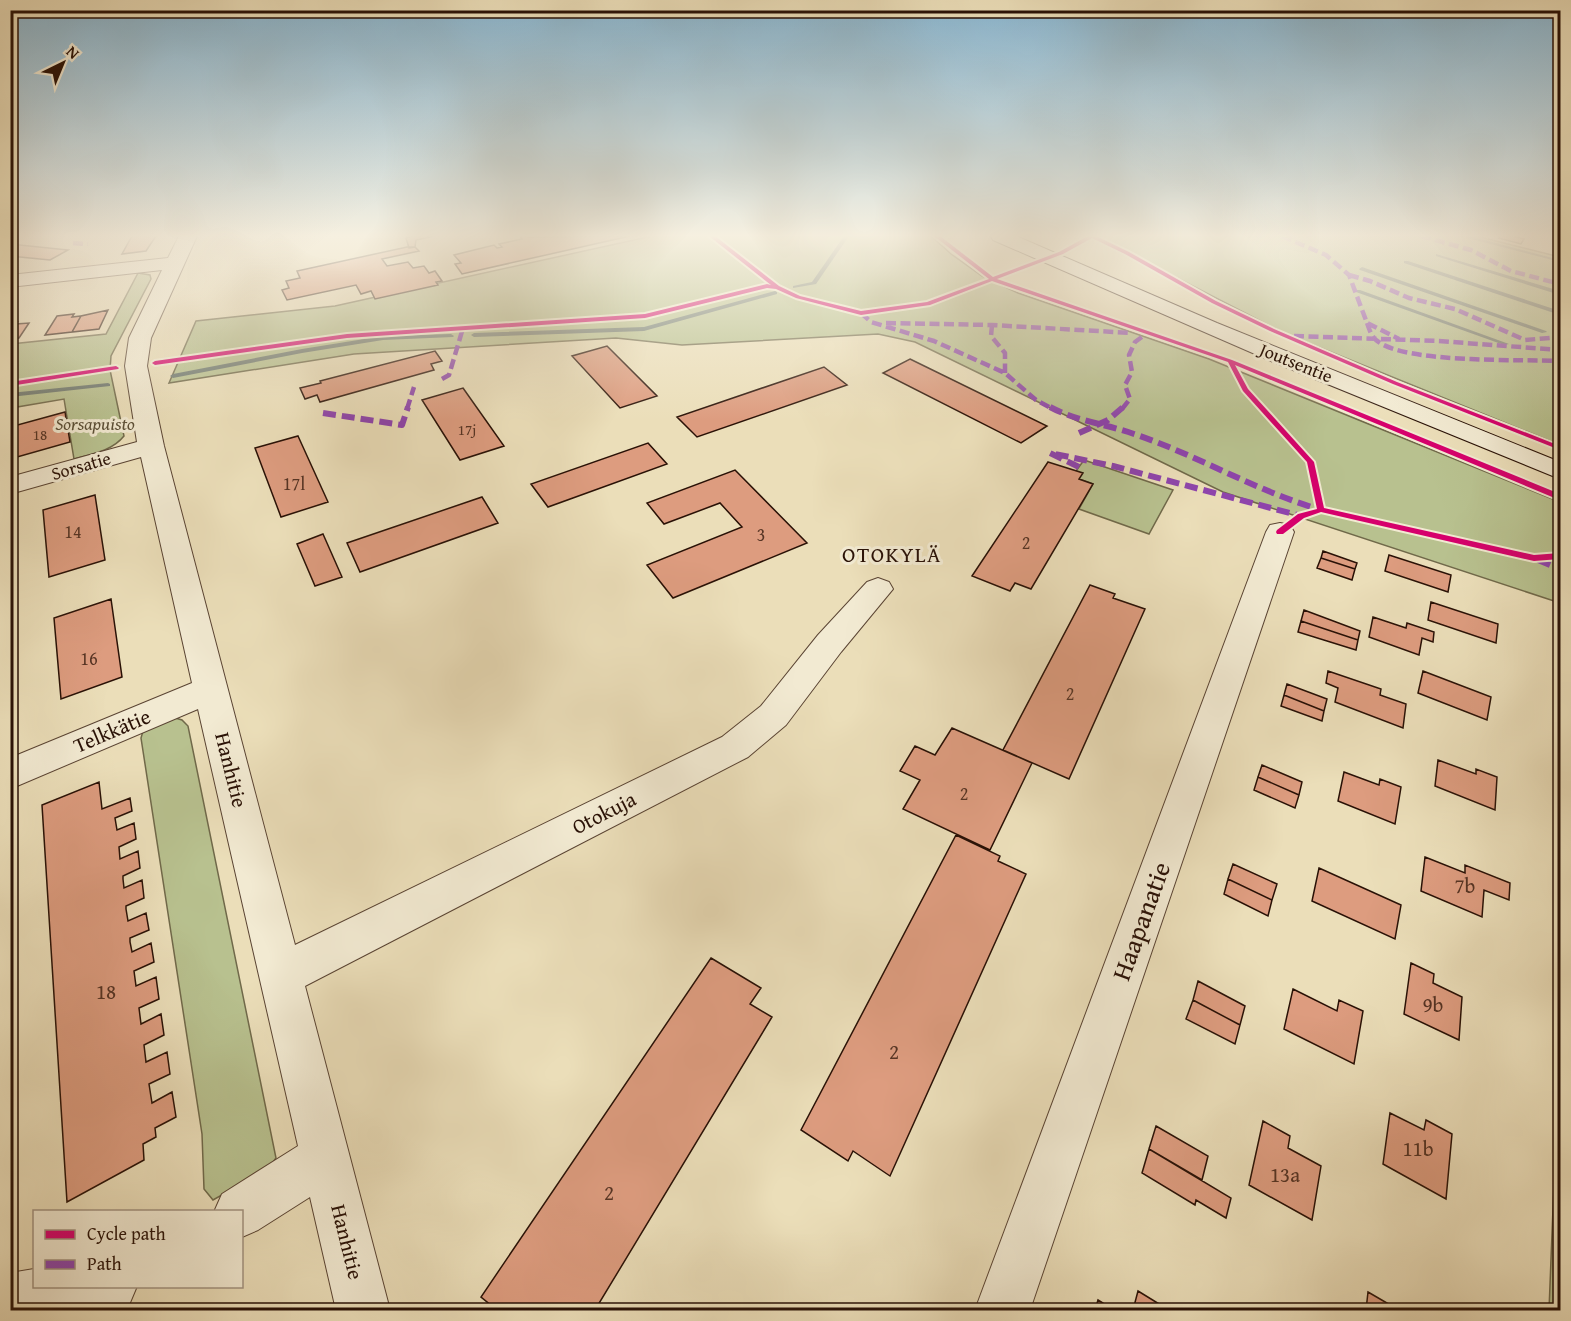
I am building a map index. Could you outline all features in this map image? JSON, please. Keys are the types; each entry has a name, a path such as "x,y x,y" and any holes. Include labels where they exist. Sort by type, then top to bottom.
{"street":[{"name":"Hanhitie","path":"159,298 141,338 136,366 151,446 363,1311"},
{"name":"Joutsentie","path":"1138,298 1560,471"},
{"name":"Sorsatie","path":"10,486 151,446"},
{"name":"Haapanatie","path":"1002,1311 1280,532"},
{"name":"Otokuja","path":"281,975 757,734 777,712 824,650 878,589"},
{"name":"Telkkätie","path":"11,773 211,689"},
{"path":"243,1210 326,1157"},
{"path":"10,1300 102,1288"},
{"path":"92,1311 122,1288"}],"green space":[{"name":"Sorsapuisto","path":"125,298 141,298 111,356 110,370 124,436 108,449 74,459 64,399 11,408 11,344 106,334"},
{"path":"373,298 1031,298 1209,359 1560,502 1560,603 1223,492 915,342 878,334 682,345 616,338 354,354 169,383 196,321 335,306"},
{"path":"1215,298 1560,298 1560,445 1284,333"},
{"path":"1084,460 1173,490 1149,534 1079,509 1093,484 1079,479 1076,471"},
{"path":"172,717 182,720 188,726 276,1158 268,1169 213,1200 204,1189 202,1134 141,738 143,731"},
{"path":"1560,1031 1560,1310 1549,1310"}],"building":[{"path":"108,310 99,329 72,332 81,316"},
{"path":"74,314 72,317 81,316 72,332 45,335 57,316"},
{"path":"17,322 15,324 29,323 19,338 10,339 10,323"},
{"path":"607,346 657,396 620,408 572,356"},
{"path":"435,351 442,361 431,364 434,370 320,402 317,395 305,399 300,388 321,383 320,381"},
{"path":"910,359 1047,426 1021,443 883,373"},
{"path":"824,367 847,385 697,437 677,417"},
{"path":"463,388 504,446 460,460 422,400"},
{"path":"65,412 70,442 10,459 10,427"},
{"path":"298,436 328,502 281,517 255,448"},
{"path":"648,443 667,464 548,507 531,484"},
{"path":"1048,462 1083,473 1079,479 1093,484 1031,589 1015,583 1010,591 972,576"},
{"path":"735,470 807,543 673,598 647,565 742,527 720,503 664,524 647,503"},
{"path":"95,495 105,560 49,577 43,510"},
{"path":"482,497 498,523 360,572 347,543"},
{"path":"323,534 342,577 315,586 297,544"},
{"path":"1323,551 1357,563 1355,569 1321,558"},
{"path":"1389,555 1451,575 1448,592 1385,571"},
{"path":"1321,558 1355,569 1352,580 1317,568"},
{"path":"1090,585 1115,594 1113,598 1145,609 1069,779 1003,750"},
{"path":"111,599 122,677 61,699 54,618"},
{"path":"1431,602 1498,624 1496,643 1428,620"},
{"path":"1304,610 1360,631 1358,640 1301,621"},
{"path":"1373,617 1406,628 1407,623 1434,632 1433,642 1422,638 1419,655 1369,637"},
{"path":"1301,621 1358,640 1356,650 1298,632"},
{"path":"1328,671 1381,689 1380,695 1406,704 1403,728 1335,702 1338,688 1326,683"},
{"path":"1423,671 1491,697 1487,720 1418,693"},
{"path":"1287,684 1327,699 1324,711 1284,695"},
{"path":"1284,695 1324,711 1322,721 1281,706"},
{"path":"952,728 1032,763 990,850 903,809 920,780 900,771 915,746 935,755"},
{"path":"1438,760 1476,774 1476,769 1497,777 1495,810 1435,786"},
{"path":"1262,765 1302,782 1299,795 1258,777"},
{"path":"1344,772 1379,785 1380,779 1401,787 1395,824 1338,801"},
{"path":"1258,777 1299,795 1295,808 1254,790"},
{"path":"99,782 102,809 130,798 132,811 115,818 117,830 134,823 136,839 119,847 120,859 138,851 140,868 123,876 124,888 142,880 144,898 126,906 126,909 128,921 146,913 149,930 130,938 130,942 132,952 151,943 154,962 134,971 136,986 156,977 159,999 139,1008 141,1024 161,1014 164,1035 144,1045 146,1062 167,1052 170,1074 149,1084 152,1103 172,1092 176,1117 155,1128 156,1137 143,1144 144,1160 67,1202 42,805"},
{"path":"956,835 1000,856 998,861 1026,874 890,1176 853,1151 848,1161 801,1130"},
{"path":"1425,857 1465,873 1465,865 1510,883 1509,900 1484,890 1482,917 1421,891"},
{"path":"1233,864 1277,884 1272,900 1228,879"},
{"path":"1319,868 1401,905 1395,939 1312,901"},
{"path":"1228,879 1272,900 1268,916 1224,894"},
{"path":"711,958 761,988 750,1004 772,1017 595,1310 497,1310 481,1297"},
{"path":"1411,963 1434,974 1433,983 1462,997 1459,1040 1404,1014"},
{"path":"1198,981 1245,1006 1240,1025 1193,1000"},
{"path":"1293,989 1337,1011 1339,1000 1363,1011 1354,1064 1284,1029"},
{"path":"1193,1000 1240,1025 1235,1044 1186,1019"},
{"path":"1390,1113 1424,1130 1426,1120 1452,1134 1446,1199 1383,1164"},
{"path":"1263,1121 1290,1136 1288,1148 1321,1166 1312,1220 1249,1185"},
{"path":"1156,1126 1208,1156 1202,1180 1149,1149"},
{"path":"1149,1149 1231,1198 1226,1218 1196,1200 1195,1205 1142,1173"},
{"path":"1138,1291 1169,1310 1133,1310"},
{"path":"1368,1292 1399,1310 1366,1310"},
{"path":"1098,1300 1114,1310 1095,1310"}],"waterway":[{"path":"474,335 644,329 758,298"},
{"path":"1377,298 1506,344"},
{"path":"1445,298 1544,332"},
{"path":"1514,298 1560,313"},
{"path":"173,376 383,338 451,336"},
{"path":"10,395 108,385"}],"marked path":[{"path":"1357,298 1367,323 1399,339"},
{"path":"1408,298 1455,309 1525,340 1560,337"},
{"path":"861,313 871,322 934,341 1005,373 1036,400 1063,414 1134,434 1282,498 1318,509"},
{"path":"886,323 992,325 1132,333"},
{"path":"1367,323 1376,340 1390,347 1411,352 1463,358 1560,361"},
{"path":"992,325 991,336 1005,353 1005,373"},
{"path":"442,379 449,375 463,328"},
{"path":"1079,433 1108,420 1130,399 1125,385 1132,372 1129,355 1135,342 1146,334"},
{"path":"1294,336 1439,341 1560,350"},
{"path":"323,413 402,425 414,387"},
{"path":"1079,467 1050,453 1145,474 1301,516"},
{"path":"1538,560 1560,569"}],"cycle path":[{"path":"155,363 347,336 645,316 720,298"},
{"path":"801,298 861,313 928,304 945,298"},
{"path":"1045,298 1230,361 1560,497"},
{"path":"1206,298 1272,330 1395,383 1560,448"},
{"path":"1230,361 1245,390 1310,462 1321,510 1301,516 1280,532"},
{"path":"10,384 116,368"},
{"path":"1321,510 1534,558 1560,556"}],"district":[{"name":"OTOKYLÄ","path":"892,554"}]}
